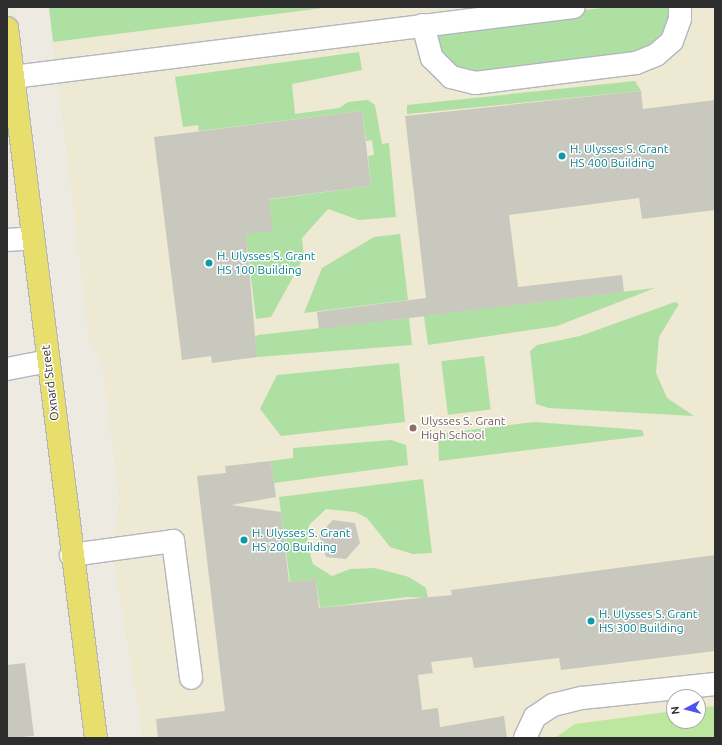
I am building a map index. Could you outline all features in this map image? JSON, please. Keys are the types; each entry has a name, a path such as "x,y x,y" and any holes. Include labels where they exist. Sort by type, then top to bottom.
{"main road":[{"name":"Oxnard Street","path":"8,41 71,555 96,738"}],"lane":[{"path":"13,77 574,7"},
{"path":"423,25 432,58 451,77 475,83 636,63 656,55 672,40 680,19 680,7"},
{"path":"7,240 33,238"},
{"path":"7,369 48,361"},
{"path":"71,555 173,541 191,678"},
{"path":"525,738 535,716 553,705 582,698 715,684"}],"shaded area":[{"name":"Ulysses S. Grant High School","path":"331,7 715,7 715,738 143,738 114,561 119,497 102,359 90,345 53,42"}],"green space":[{"path":"49,7 331,7 53,42"},
{"path":"610,7 674,7 674,18 653,51 487,73 456,73 439,56 430,29"},
{"path":"359,52 362,70 292,84 295,114 339,108 348,102 368,100 375,105 382,144 389,143 396,217 359,220 328,209 302,238 304,257 271,317 256,319 242,203 371,186 368,156 374,155 372,140 366,141 362,111 199,131 198,125 183,127 175,77"},
{"path":"635,81 641,91 407,114 407,105"},
{"path":"400,234 408,300 304,313 322,268 374,237"},
{"path":"655,288 557,326 428,345 424,316"},
{"path":"675,302 679,304 659,337 656,373 667,398 694,416 549,408 536,404 530,351 537,345 580,336"},
{"path":"409,318 412,345 257,357 255,337 258,335"},
{"path":"484,356 491,410 448,415 441,361"},
{"path":"399,363 405,422 281,436 260,409 277,375"},
{"path":"534,422 642,430 644,436 439,461 438,434"},
{"path":"391,440 406,445 408,465 274,483 271,461 293,458 293,448"},
{"path":"423,479 432,553 413,554 390,547 367,518 355,512 326,509 309,525 307,544 313,564 332,576 350,569 375,568 409,577 426,588 428,598 407,597 320,608 316,579 290,582 279,497"},
{"path":"715,706 715,738 555,738 575,724 666,712 666,729 706,729 706,707"}],"building":[{"name":"H. Ulysses S. Grant HS 400 Building","path":"641,91 643,109 715,100 715,210 642,219 639,198 509,215 518,287 622,275 624,292 319,329 317,312 426,298 405,116"},
{"name":"H. Ulysses S. Grant HS 100 Building","path":"362,111 371,186 269,199 273,231 246,234 257,357 212,363 211,356 182,360 154,137"},
{"path":"271,461 276,497 231,505 281,512 289,582 316,579 319,608 452,595 451,590 715,555 715,651 561,670 559,658 474,668 472,657 431,662 433,673 418,675 422,710 438,708 440,727 504,716 507,738 158,738 156,719 225,711 197,476 226,473 225,466"},
{"path":"333,520 355,523 360,543 346,559 326,557 319,535"},
{"path":"25,663 34,736 7,738 7,665"}],"place":[{"name":"H. Ulysses S. Grant HS 400 Building","path":"562,156"},
{"name":"H. Ulysses S. Grant HS 100 Building","path":"209,263"},
{"name":"Ulysses S. Grant High School","path":"413,428"},
{"name":"H. Ulysses S. Grant HS 200 Building","path":"244,540"},
{"name":"H. Ulysses S. Grant HS 300 Building","path":"591,621"}]}
